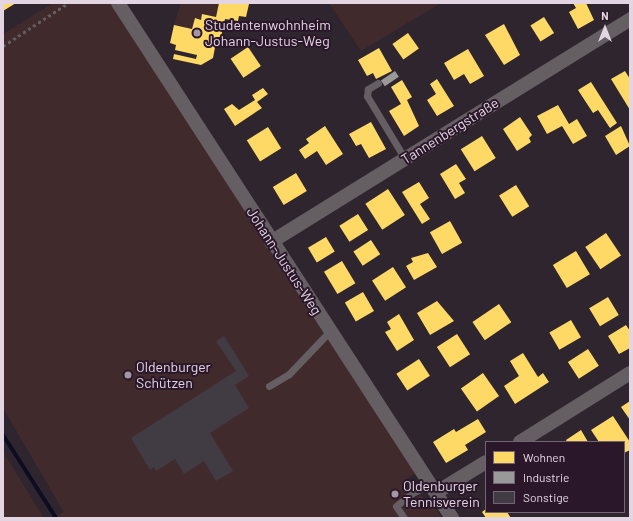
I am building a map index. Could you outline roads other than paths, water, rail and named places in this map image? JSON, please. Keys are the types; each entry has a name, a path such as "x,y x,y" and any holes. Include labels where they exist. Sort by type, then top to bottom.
{"street":[{"name":"Johann-Justus-Weg","path":"118,3 271,242 434,488 452,518"},
{"name":"Tannenbergstraße","path":"271,242 630,19"},
{"path":"522,441 630,373"},
{"path":"434,488 485,462"}],"lane":[{"path":"378,83 368,89 367,96 405,159"},
{"path":"269,386 289,374 330,331"},
{"path":"404,518 396,506 414,492 434,488"}],"waterway":[{"path":"3,435 56,518"}],"place":[{"name":"Studentenwohnheim Johann-Justus-Weg","path":"197,33"},
{"name":"Oldenburger Schützen","path":"128,375"},
{"name":"Oldenburger Tennisverein","path":"395,494"}]}
